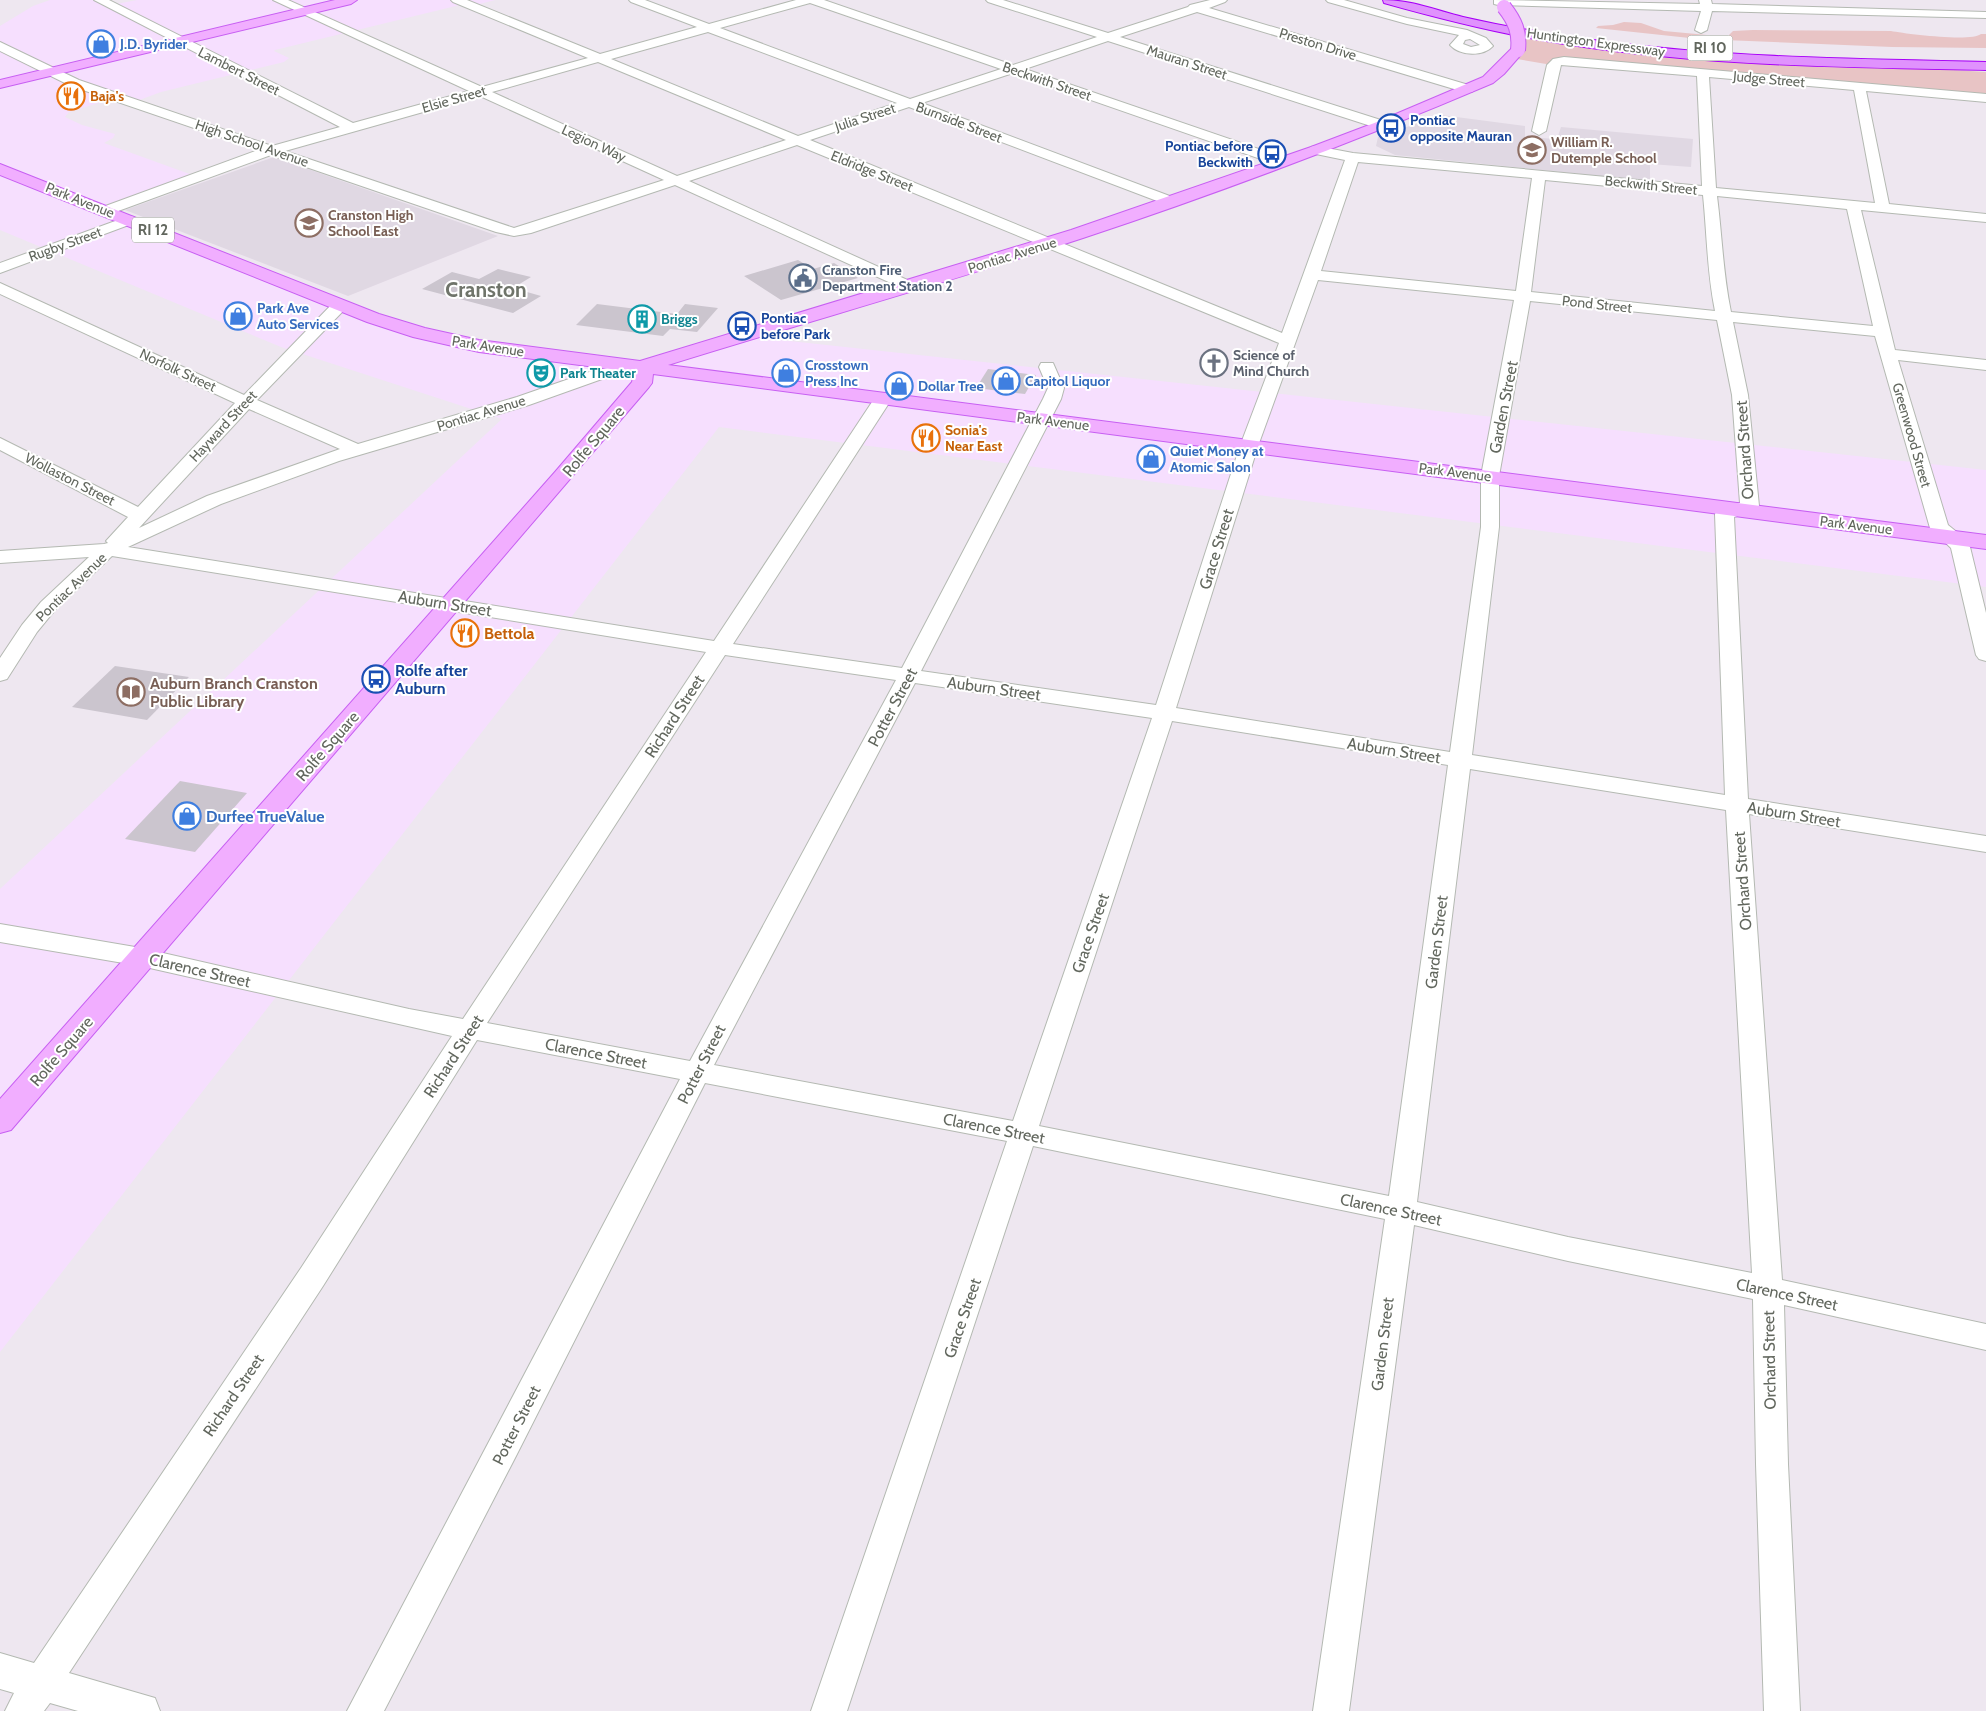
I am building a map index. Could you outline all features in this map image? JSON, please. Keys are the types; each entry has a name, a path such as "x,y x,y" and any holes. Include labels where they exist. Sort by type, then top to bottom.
{"highway":[{"name":"Huntington Expressway","path":"1389,0 1484,24 1592,43 1701,55 1986,66"},
{"name":"Huntington Expressway","path":"1422,0 1509,21 1624,40 1755,51 1986,57"},
{"path":"1804,60 1986,71"}],"main road":[{"path":"0,84 351,0"},
{"name":"Pontiac Avenue","path":"644,366 1048,243 1316,150 1468,89 1488,80 1518,50 1520,39 1519,26 1499,3"},
{"name":"Park Avenue","path":"0,168 373,318 420,333 472,344 882,400 1490,476 1986,542"},
{"name":"Rolfe Square","path":"0,1121 642,383 644,366"}],"street":[{"name":"Lambert Street","path":"100,0 352,128"},
{"name":"Legion Way","path":"279,0 909,286"},
{"name":"Eldridge Street","path":"458,0 1287,341"},
{"name":"Burnside Street","path":"635,0 1170,201"},
{"name":"Elsie Street","path":"105,211 272,150 808,0"},
{"name":"Beckwith Street","path":"813,0 1280,161"},
{"name":"Mauran Street","path":"992,0 1382,125"},
{"name":"Julia Street","path":"508,231 526,230 1221,0"},
{"path":"1332,0 1410,22 1448,28 1470,36"},
{"name":"Preston Drive","path":"1178,3 1468,89"},
{"path":"1499,3 1706,4 1986,14"},
{"path":"1701,30 1706,4"},
{"name":"High School Avenue","path":"0,46 75,83 508,231"},
{"name":"Judge Street","path":"1539,130 1552,65 1564,61 1986,98"},
{"name":"Orchard Street","path":"1703,73 1709,190 1715,238 1716,279 1740,395 1750,506 1724,514 1737,805 1768,1290 1772,1464 1782,1711"},
{"path":"1859,86 1882,208"},
{"name":"Beckwith Street","path":"1316,150 1353,157 1986,218"},
{"name":"Grace Street","path":"829,1711 1164,713 1249,446 1353,157"},
{"name":"Garden Street","path":"1331,1711 1366,1472 1400,1210 1415,1111 1490,527 1490,476 1524,296 1539,174"},
{"name":"Greenwood Street","path":"1853,206 1882,332 1939,528 1960,547 1986,655"},
{"name":"Rugby Street","path":"0,268 129,220"},
{"name":"Pond Street","path":"1312,275 1882,332"},
{"name":"Norfolk Street","path":"0,288 246,402 357,450"},
{"name":"Hayward Street","path":"108,550 246,402 340,305"},
{"path":"1888,354 1986,365"},
{"name":"Pontiac Avenue","path":"0,675 29,629 48,606 108,550 214,500 357,450 523,400 598,375 644,366"},
{"name":"Potter Street","path":"365,1711 505,1446 697,1072 809,859 909,676 1040,420 1056,388 1047,367"},
{"name":"Richard Street","path":"23,1711 312,1276 470,1029 882,400"},
{"name":"Wollaston Street","path":"0,443 9,453 139,515"},
{"name":"Auburn Street","path":"0,557 108,550 718,648 1164,713 1986,844"},
{"name":"Clarence Street","path":"0,932 141,957 408,1018 1023,1133 1400,1210 1568,1249 1986,1337"},
{"path":"0,1671 142,1711"}],"shaded area":[{"path":"50,0 100,0 111,5 137,0 495,0 472,6 464,4 275,50 289,58 284,62 161,92 134,102 118,97 69,112 65,117 82,125 115,134 113,138 104,143 195,176 105,210 343,306 514,353 673,365 743,336 1986,470 1986,587 719,427 0,1352 0,889 502,419 281,347 0,230 0,26 33,6"},
{"path":"1624,22 1641,23 1664,31 1707,35 1729,35 1733,31 1753,30 1891,31 1953,37 1986,34 1986,48 1892,47 1699,39 1596,28 1598,26"},
{"path":"1522,36 1609,48 1986,72 1986,97 1583,63 1552,65 1517,59"},
{"path":"1441,115 1525,126 1525,137 1557,139 1561,127 1693,139 1691,167 1650,164 1650,181 1395,155 1376,146 1378,137"},
{"name":"Cranston High School East","path":"274,157 498,236 348,296 125,210"}],"building":[{"name":"Cranston Fire Department Station 2","path":"798,260 813,269 834,263 858,278 781,300 744,276"},
{"path":"498,269 531,277 513,288 541,296 513,313 422,289 452,272 479,279"},
{"name":"Briggs","path":"597,304 677,314 685,304 718,308 697,332 670,329 663,336 576,325"},
{"name":"Capitol Liquor","path":"988,369 1036,375 1025,394 976,388"},
{"name":"Auburn Branch Cranston Public Library","path":"115,666 189,677 147,720 72,707"},
{"name":"Durfee TrueValue","path":"180,781 247,793 195,852 125,839"}],"place":[{"name":"J.D. Byrider","path":"101,44"},
{"name":"Baja's","path":"71,96"},
{"name":"Pontiac opposite Mauran","path":"1391,128"},
{"name":"William R. Dutemple School","path":"1532,150"},
{"name":"Pontiac before Beckwith","path":"1272,154"},
{"name":"Cranston High School East","path":"309,223"},
{"name":"Cranston Fire Department Station 2","path":"803,278"},
{"name":"Park Ave Auto Services","path":"238,316"},
{"name":"Briggs","path":"642,319"},
{"name":"Pontiac before Park","path":"742,326"},
{"name":"Science of Mind Church","path":"1214,363"},
{"name":"Park Theater","path":"541,373"},
{"name":"Crosstown Press Inc","path":"786,373"},
{"name":"Capitol Liquor","path":"1006,381"},
{"name":"Dollar Tree","path":"899,386"},
{"name":"Sonia's Near East","path":"926,438"},
{"name":"Quiet Money at Atomic Salon","path":"1151,459"},
{"name":"Bettola","path":"465,633"},
{"name":"Rolfe after Auburn","path":"376,679"},
{"name":"Auburn Branch Cranston Public Library","path":"131,692"},
{"name":"Durfee TrueValue","path":"187,816"}],"district":[{"name":"Cranston","path":"486,290"}]}
